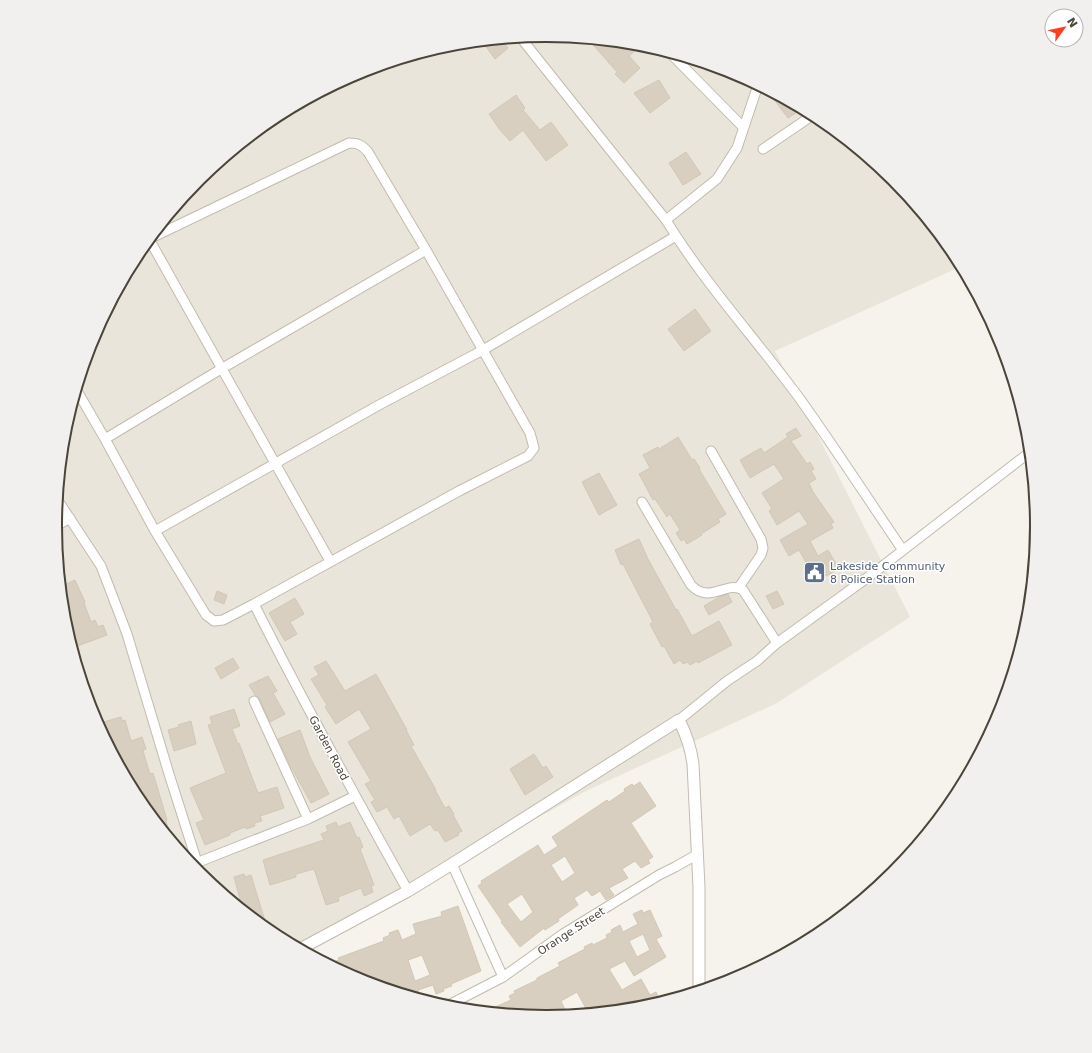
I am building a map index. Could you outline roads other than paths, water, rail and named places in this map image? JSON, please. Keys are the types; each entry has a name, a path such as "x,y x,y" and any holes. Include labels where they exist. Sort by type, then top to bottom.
{"street":[{"path":"525,43 666,220 729,309 799,399 902,549"},
{"path":"678,61 743,127"},
{"path":"666,220 717,179 737,148 756,90"},
{"path":"763,149 806,119"},
{"path":"80,395 105,438 155,531 206,615 214,621 223,620 254,604 330,561 528,456 534,448 530,433 426,250 363,146 356,143 349,143 161,233"},
{"path":"155,531 275,463 483,350 676,236"},
{"path":"152,245 330,561"},
{"path":"105,438 426,250"},
{"path":"711,452 761,539 763,548 761,555 739,587"},
{"path":"305,946 408,891 679,720 727,681 817,615 1025,456"},
{"path":"642,502 695,590 707,593 739,587 743,590 777,643"},
{"path":"63,507 101,566 127,634 192,857"},
{"path":"62,523 70,518"},
{"name":"Garden Road","path":"254,604 297,689 408,891"},
{"path":"254,701 308,819"},
{"path":"679,720 692,753 698,854 699,986"},
{"path":"197,862 308,819 355,796"},
{"name":"Orange Street","path":"454,1002 503,977 563,934 659,875 698,854"},
{"path":"452,864 503,977"}],"place":[{"name":"Lakeside Community 8 Police Station","path":"814,572"}]}
